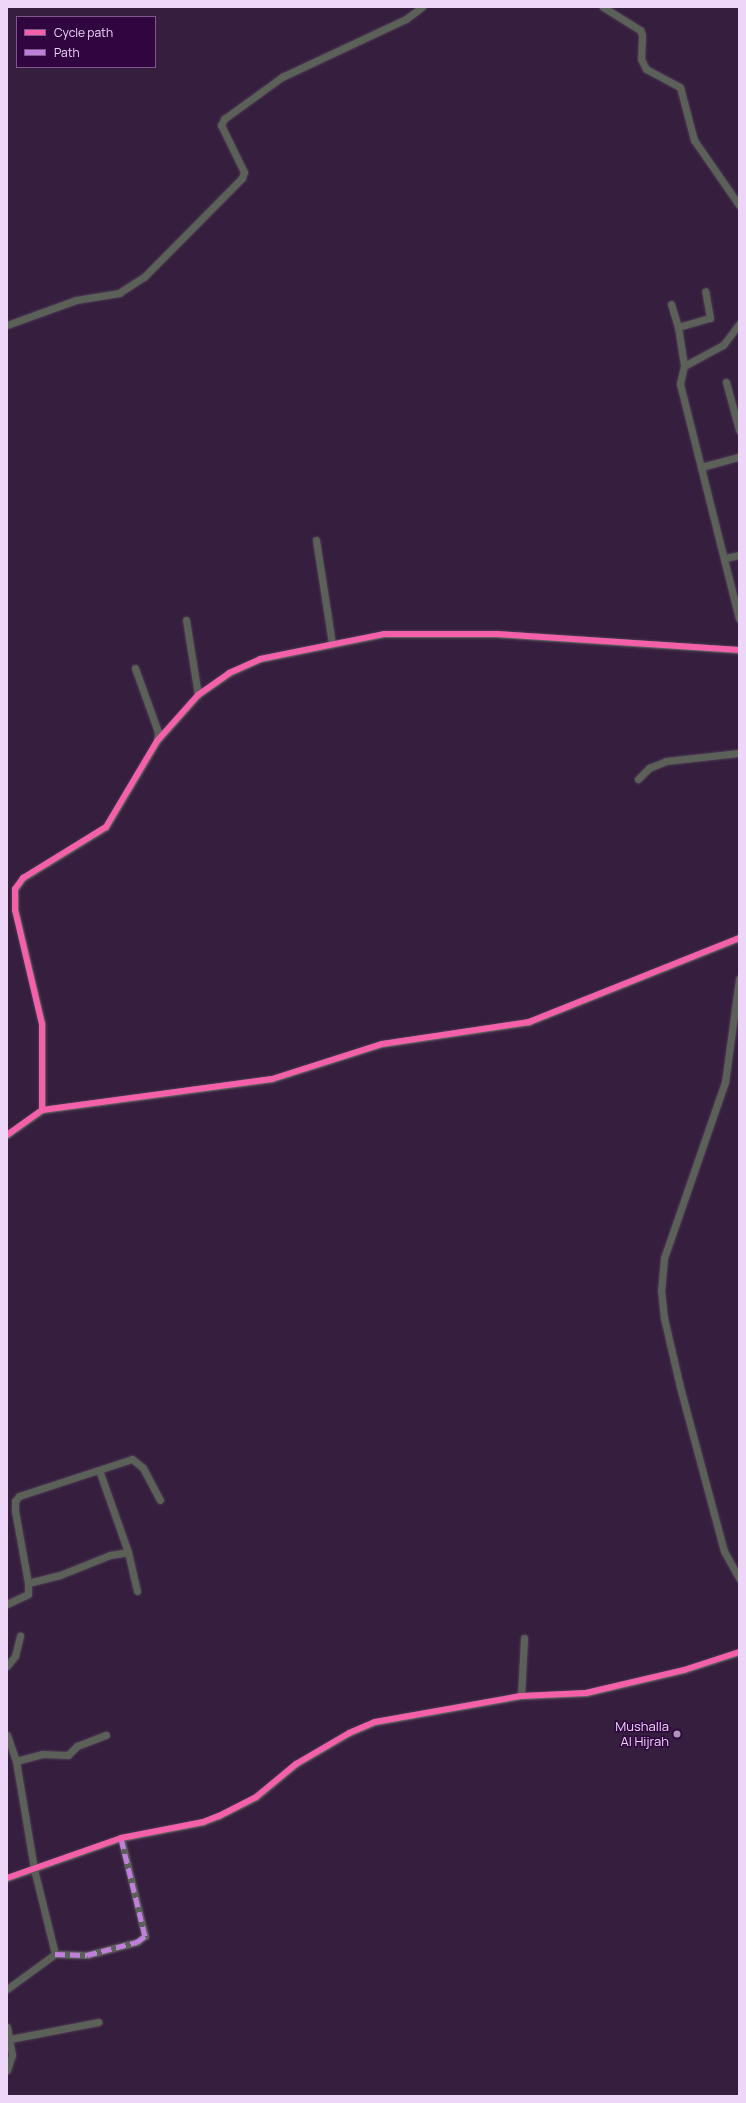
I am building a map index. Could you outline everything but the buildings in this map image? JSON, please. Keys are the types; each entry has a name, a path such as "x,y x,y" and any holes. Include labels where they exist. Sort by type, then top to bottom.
{"street":[{"path":"7,325 76,300 119,294 144,277 242,178 244,172 221,126 224,119 282,77 406,19 422,7"},
{"path":"603,7 640,30 644,64 646,69 678,84 688,109 696,144 739,205"},
{"path":"678,327 710,318 705,291"},
{"path":"671,304 678,327 684,366 681,390 725,558 739,619"},
{"path":"684,366 723,345 739,324"},
{"path":"726,382 739,430"},
{"path":"701,468 739,457"},
{"path":"316,540 332,643"},
{"path":"725,558 739,555"},
{"path":"186,620 198,695"},
{"path":"42,1110 42,1024 15,910 14,889 23,878 102,831 109,823 157,741 198,695 244,665 332,643 377,635 468,633 739,650"},
{"path":"135,668 158,732 157,741"},
{"path":"638,779 649,768 666,761 739,753"},
{"path":"7,912 15,910"},
{"path":"7,1135 42,1110 272,1079 382,1044 529,1022 739,938"},
{"path":"739,979 725,1082 664,1258 661,1290 664,1318 680,1387 724,1551 739,1578"},
{"path":"7,1604 28,1594 28,1583 15,1501 19,1496 132,1459 138,1462 160,1500"},
{"path":"99,1470 128,1552 138,1591"},
{"path":"28,1583 60,1575 110,1555 128,1552"},
{"path":"7,1666 15,1656 20,1636"},
{"path":"521,1696 524,1638"},
{"path":"7,1878 121,1838 203,1822 219,1816 256,1797 296,1764 361,1727 389,1718 521,1696 586,1693 684,1670 739,1652"},
{"path":"7,1735 16,1761 34,1869 55,1954"},
{"path":"16,1761 42,1754 68,1755 77,1746 106,1735"},
{"path":"7,1989 55,1954 87,1955 137,1942 145,1936 121,1838"},
{"path":"10,2039 98,2022"},
{"path":"7,2028 12,2055 7,2070"}],"marked path":[{"path":"55,1954 87,1955 137,1942 145,1936 121,1838"}],"cycle path":[{"path":"7,1135 42,1110 42,1024 15,910 15,889 23,878 106,827 157,741 198,695 229,673 260,659 384,634 497,634 739,650"},
{"path":"42,1110 272,1079 382,1044 529,1022 739,938"},
{"path":"7,1878 121,1838 203,1822 219,1816 256,1797 296,1764 349,1733 375,1722 521,1696 586,1693 684,1670 739,1652"}],"place":[{"name":"Mushalla Al Hijrah","path":"677,1734"}]}
